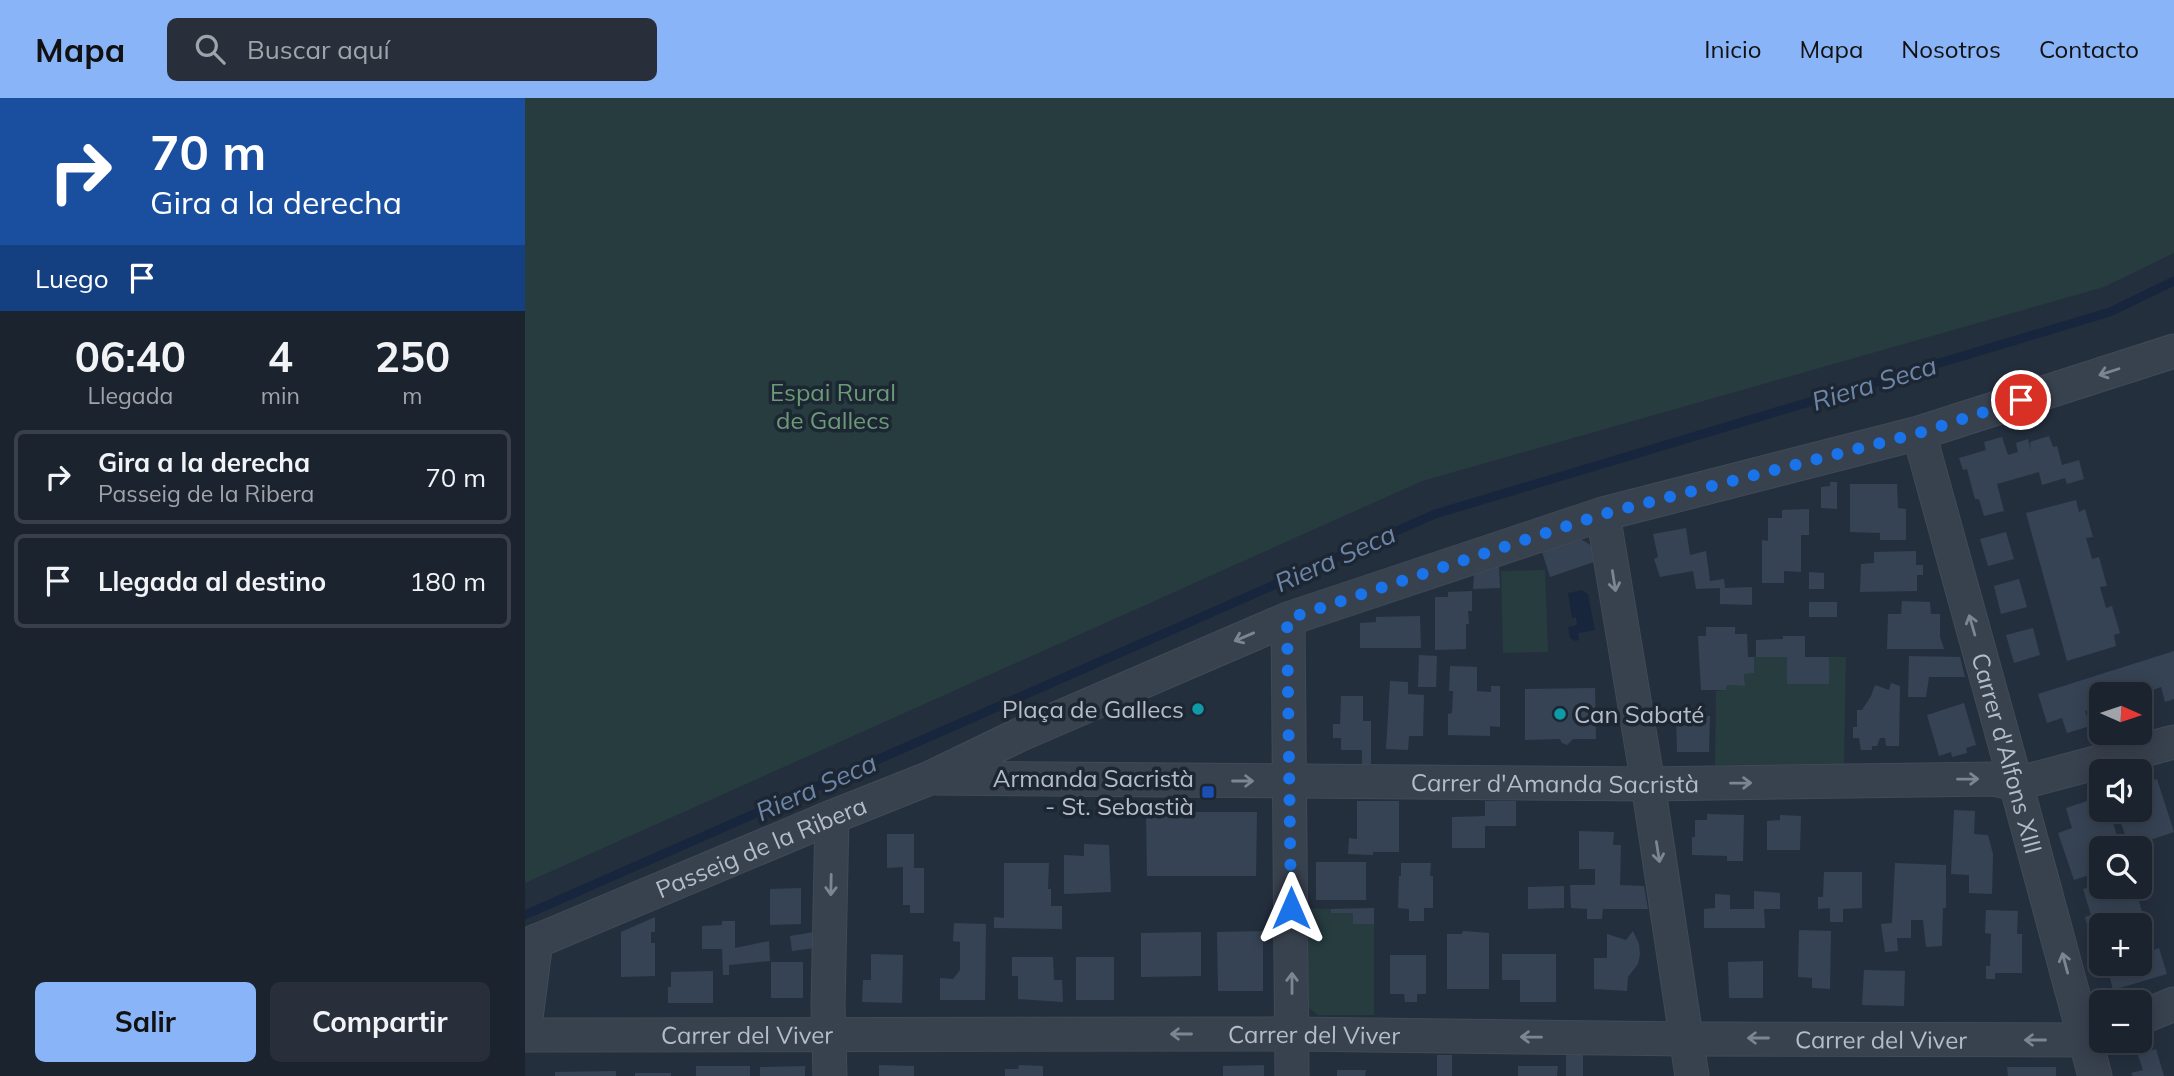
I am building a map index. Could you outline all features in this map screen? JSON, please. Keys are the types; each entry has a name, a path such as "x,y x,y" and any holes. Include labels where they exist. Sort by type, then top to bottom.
{"street":[{"name":"Passeig de la Ribera","path":"530,943 930,778 996,746 1287,619 1603,514 1919,433 2174,351"},
{"name":"Carrer d'Alfons XIII","path":"1919,433 2017,784 2089,1021"},
{"path":"1603,514 1648,784 1692,1076"},
{"path":"1287,619 1292,1076"},
{"name":"Carrer d'Amanda Sacristà","path":"930,778 1648,784 1993,779 2017,784 2174,742"},
{"path":"996,746 997,768 1006,779"},
{"path":"830,1076 828,1005 832,817"},
{"path":"525,1026 530,943"},
{"path":"2152,1013 2174,1004"},
{"name":"Carrer del Viver","path":"525,1035 1292,1034 1686,1039 2089,1037"},
{"name":"Carrer d'Alfons XIII","path":"2094,1053 2095,1076"}],"green space":[{"name":"Espai Rural de Gallecs","path":"525,98 2174,98 2174,253 2104,287 1422,481 525,883"},
{"path":"1545,570 1548,652 1503,653 1501,571"},
{"path":"1754,657 1787,657 1787,684 1829,684 1829,657 1846,657 1844,764 1715,765 1716,691 1726,690 1727,685 1745,686 1744,674 1754,673"},
{"path":"1309,908 1331,909 1332,913 1353,913 1374,924 1374,1015 1318,1015 1309,1008"}],"water":[{"path":"1582,590 1588,594 1595,630 1578,633 1579,640 1575,641 1570,638 1568,627 1577,625 1576,617 1572,618 1568,593"}],"building":[{"path":"2049,436 2053,447 2057,446 2062,465 2079,460 2084,479 2067,484 2065,478 2042,485 2039,472 1997,484 2004,511 1984,516 1979,499 1975,499 1967,469 1963,470 1959,458 1986,450 1984,442 2002,437 2008,455 2018,452 2016,443 2028,439 2031,451 2030,442"},
{"path":"1830,482 1837,482 1837,509 1821,508 1821,487 1830,486"},
{"path":"1850,484 1897,484 1898,508 1906,509 1906,540 1880,540 1880,533 1850,532"},
{"path":"2076,500 2079,512 2085,509 2093,537 2086,538 2092,559 2099,557 2107,586 2100,587 2106,608 2112,606 2120,633 2114,635 2116,646 2067,661 2026,513"},
{"path":"1809,509 1809,535 1801,535 1801,572 1784,571 1784,583 1762,583 1762,540 1768,541 1768,518 1782,518 1782,510"},
{"path":"1686,528 1690,555 1706,551 1710,581 1724,579 1725,588 1752,587 1752,605 1720,604 1720,588 1696,589 1693,571 1660,577 1654,559 1658,557 1653,534"},
{"path":"2006,532 2014,559 1988,566 1980,539"},
{"path":"1581,539 1592,546 1594,562 1550,577 1542,552"},
{"path":"1916,551 1916,565 1923,565 1923,575 1917,575 1917,591 1860,592 1861,564 1874,563 1874,552"},
{"path":"1499,566 1500,588 1473,589 1474,575"},
{"path":"1809,572 1824,573 1824,589 1809,589"},
{"path":"2019,579 2027,607 2001,614 1994,586"},
{"path":"1472,591 1472,611 1468,611 1469,624 1466,624 1466,649 1435,650 1435,597 1448,597 1448,592"},
{"path":"1902,601 1930,602 1931,614 1940,614 1940,637 1944,649 1887,649 1888,614 1901,614"},
{"path":"1809,602 1837,602 1837,617 1809,617"},
{"path":"1420,616 1421,648 1360,648 1360,623 1376,622 1376,617"},
{"path":"1706,627 1735,627 1735,634 1747,634 1748,657 1754,657 1754,673 1744,674 1745,686 1727,685 1726,690 1701,690 1698,636 1706,636"},
{"path":"2033,628 2040,655 2014,663 2006,635"},
{"path":"1783,636 1805,636 1805,657 1829,657 1829,684 1787,684 1787,657 1756,657 1756,640 1783,639"},
{"path":"2174,651 2174,699 2165,702 2161,687 2153,690 2153,682 2089,682 2089,710 2085,711 2089,726 2067,733 2062,718 2047,723 2038,694"},
{"path":"1419,655 1437,656 1436,687 1418,687"},
{"path":"1909,656 1960,657 1965,677 1929,677 1926,697 1908,697"},
{"path":"1450,666 1477,667 1477,691 1491,692 1491,686 1500,686 1500,727 1490,726 1490,736 1448,735 1448,714 1452,713 1453,691 1449,691"},
{"path":"1390,681 1408,682 1408,694 1424,695 1423,736 1409,736 1408,750 1386,749"},
{"path":"1891,683 1900,686 1899,746 1886,746 1885,738 1880,738 1877,746 1872,746 1872,750 1861,750 1859,738 1853,738 1853,727 1857,727 1857,710 1862,710 1875,685 1889,690"},
{"name":"Can Sabaté","path":"1595,688 1596,739 1573,739 1567,745 1560,739 1525,740 1525,689"},
{"path":"1341,696 1363,696 1363,721 1371,721 1371,764 1362,764 1362,750 1341,750 1341,738 1333,738 1333,724 1340,724"},
{"path":"1964,703 1976,745 1966,748 1967,753 1952,757 1951,752 1939,756 1927,715"},
{"path":"1676,715 1710,716 1709,752 1677,752"},
{"path":"2157,779 2174,832 2152,839 2152,836 2125,836 2121,822 2152,822 2152,780"},
{"path":"2089,800 2089,822 2113,822 2117,836 2089,836 2089,875 2074,880 2058,833 2072,828 2066,808"},
{"path":"1357,801 1399,801 1399,852 1348,854 1349,838 1357,839"},
{"path":"1485,801 1516,801 1516,826 1485,826 1485,848 1452,848 1452,817 1485,816"},
{"path":"1954,810 1975,811 1974,834 1988,835 1993,854 1992,894 1969,893 1969,875 1951,874"},
{"path":"1146,812 1257,812 1256,876 1147,876"},
{"path":"1707,814 1744,815 1743,861 1727,861 1727,856 1692,855 1695,820 1707,820"},
{"path":"1780,815 1801,816 1800,850 1767,850 1767,821 1780,820"},
{"path":"1579,831 1614,832 1613,845 1621,845 1620,885 1644,886 1648,909 1603,909 1602,919 1587,919 1587,909 1571,908 1570,885 1595,885 1595,869 1579,869"},
{"path":"887,834 914,834 914,868 924,868 924,913 910,913 910,905 903,905 903,867 887,868"},
{"path":"1084,844 1109,845 1111,892 1064,894 1064,855 1084,856"},
{"path":"1316,862 1366,862 1366,900 1316,900"},
{"path":"1004,863 1049,863 1048,889 1051,889 1051,906 1062,906 1062,929 994,928 994,917 1004,918"},
{"path":"1401,863 1431,863 1433,908 1424,908 1424,921 1409,921 1409,909 1398,908"},
{"path":"1895,863 1946,865 1946,908 1943,908 1942,946 1926,947 1923,920 1911,920 1911,938 1897,938 1898,951 1885,952 1881,924 1892,923"},
{"path":"1824,872 1862,872 1862,908 1843,909 1843,922 1830,922 1830,908 1818,909 1818,897 1823,897"},
{"path":"1564,886 1564,908 1528,909 1528,887"},
{"path":"2089,887 2089,899 2143,899 2139,901 2142,913 2090,913 2083,889"},
{"path":"801,888 801,924 770,925 770,889"},
{"path":"1754,891 1780,893 1780,909 1764,909 1765,928 1704,928 1704,909 1715,908 1715,894 1730,895 1730,909 1754,909"},
{"path":"1374,908 1374,924 1353,924 1353,913 1331,913 1331,909"},
{"path":"1986,910 2018,911 2017,934 2022,934 2022,973 1995,973 1995,979 1986,979 1986,966 1990,966 1991,934 1985,933"},
{"path":"655,917 655,932 651,932 651,943 655,943 655,976 621,977 621,932"},
{"path":"722,921 735,921 735,948 769,941 770,961 729,965 729,975 723,975 722,949 702,949 702,926 722,925"},
{"path":"954,923 986,924 985,1000 940,1000 940,978 953,979 960,970 960,942 953,941"},
{"path":"1799,930 1831,931 1830,989 1812,988 1812,978 1798,977"},
{"path":"1263,931 1263,991 1218,991 1217,932"},
{"path":"1463,931 1489,933 1489,989 1447,989 1447,934 1462,934"},
{"path":"1633,931 1640,954 1638,964 1628,977 1627,991 1594,989 1594,958 1607,958 1607,934 1626,940"},
{"path":"814,932 815,948 792,951 790,936"},
{"path":"1201,932 1201,976 1141,977 1141,933"},
{"path":"2152,944 2154,950 2159,948 2167,974 2113,990 2109,976 2152,976"},
{"path":"871,954 903,955 902,1003 862,1002 863,980 871,980"},
{"path":"1502,954 1556,954 1556,1002 1520,1002 1520,980 1502,980"},
{"path":"1390,955 1426,955 1426,994 1417,994 1417,1002 1405,1002 1404,994 1390,994"},
{"path":"1012,957 1053,957 1054,980 1062,980 1063,1002 1018,999 1018,976 1012,976"},
{"path":"1076,957 1114,957 1114,1000 1076,1000"},
{"path":"1763,961 1763,998 1729,998 1728,962"},
{"path":"771,962 803,962 803,998 771,998"},
{"path":"1864,970 1905,971 1904,1006 1862,1005"},
{"path":"713,971 713,1003 668,1003 671,972"},
{"path":"2156,1049 2164,1076 2133,1076 2131,1073 2143,1070 2138,1055 2152,1053"},
{"path":"1437,1055 1452,1055 1452,1076 1437,1076"},
{"path":"1566,1055 1583,1055 1583,1076 1566,1076"},
{"path":"879,1065 914,1066 914,1076 879,1076"},
{"path":"1019,1065 1043,1066 1043,1076 1005,1076 1005,1069 1018,1069"},
{"path":"1264,1065 1264,1076 1223,1076 1223,1066"},
{"path":"696,1066 750,1066 750,1076 696,1076"},
{"path":"805,1066 805,1076 760,1076 760,1067"},
{"path":"1518,1066 1558,1066 1557,1076 1518,1076"},
{"path":"2007,1067 2056,1067 2056,1076 2008,1076"},
{"path":"1337,1070 1366,1070 1365,1076 1337,1076"},
{"path":"616,1071 616,1076 555,1076 555,1072"},
{"path":"635,1073 671,1073 671,1076 635,1076"}],"waterway":[{"name":"Riera Seca","path":"525,915 1435,514 2110,312 2174,281"}],"place":[{"name":"Plaça de Gallecs","path":"1198,709"},
{"name":"Can Sabaté","path":"1560,714"},
{"name":"Armanda Sacristà - St. Sebastià","path":"1208,792"}],"route":[{"path":"1291,908 1287,619 1603,514 1919,433 2021,400"}]}
